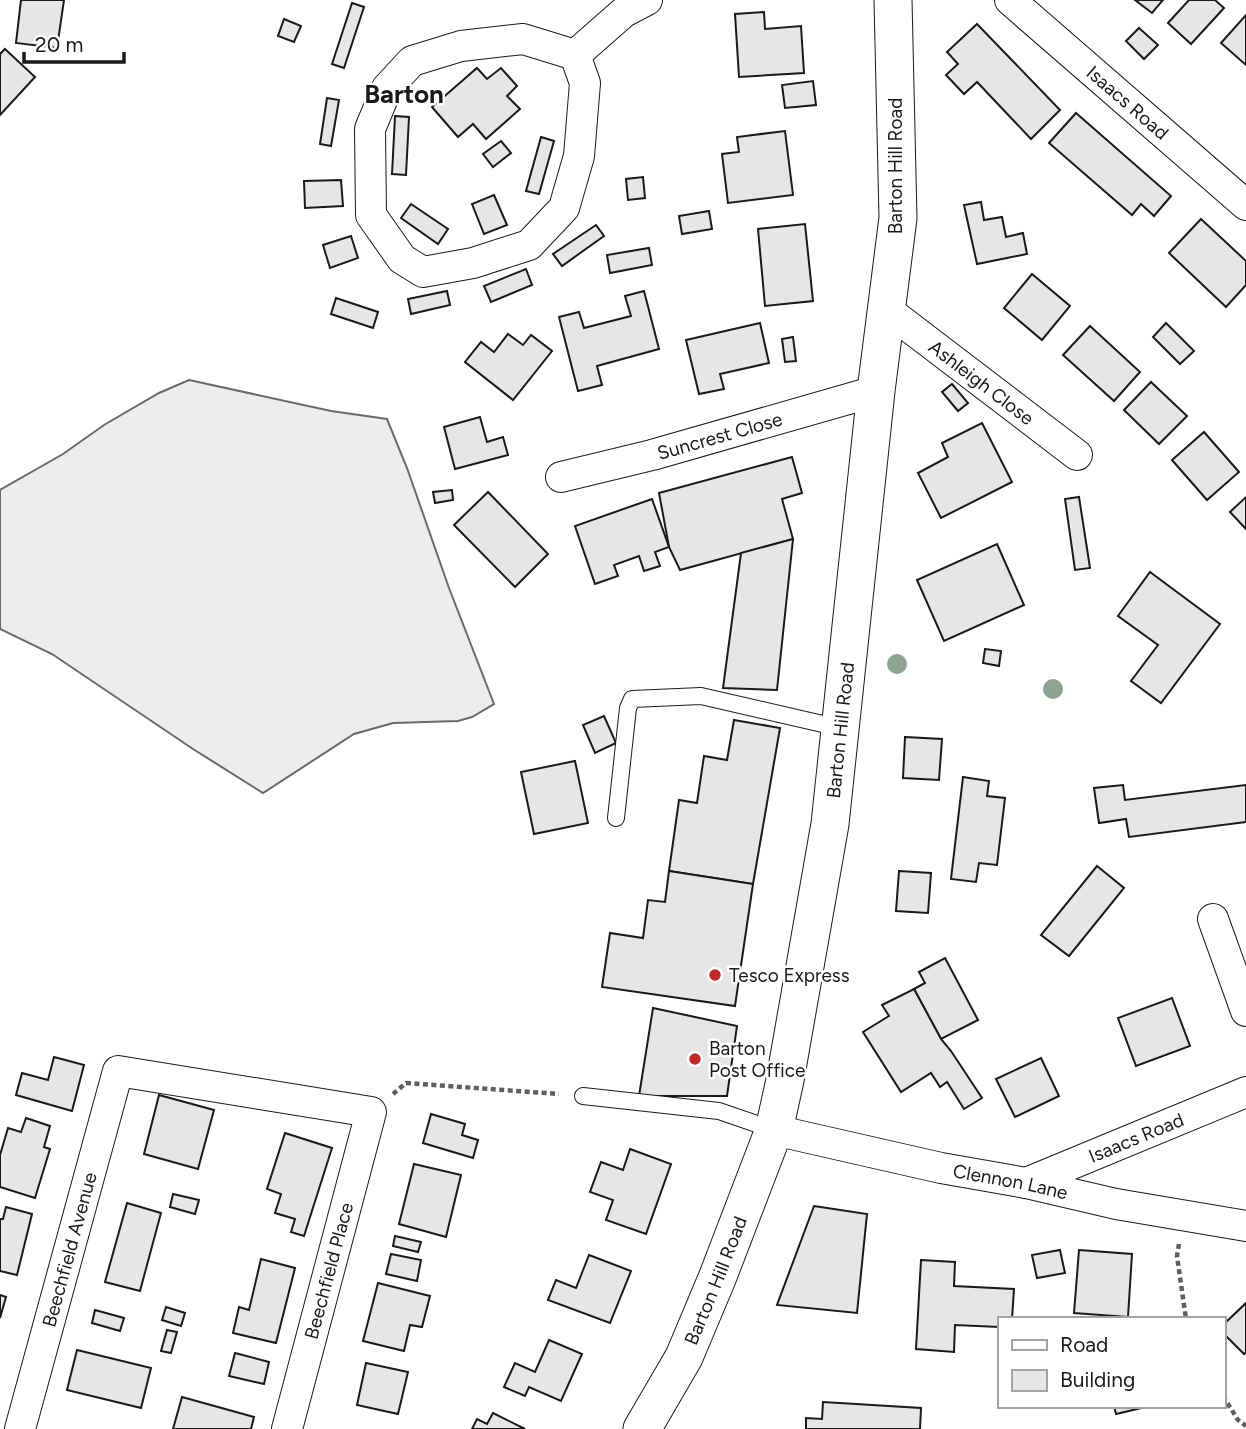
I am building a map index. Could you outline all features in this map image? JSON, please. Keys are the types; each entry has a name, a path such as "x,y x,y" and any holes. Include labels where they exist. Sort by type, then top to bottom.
{"street":[{"path":"575,55 624,12 647,0"},
{"name":"Barton Hill Road","path":"646,1428 684,1357 774,1130 830,824 876,391 898,218 893,0"},
{"name":"Isaacs Road","path":"1010,0 1246,205"},
{"path":"523,39 575,55 585,83 579,156 564,208 529,246 473,263 423,272 402,259 371,215 370,129 387,88 412,61 461,46 523,39"},
{"name":"Ashleigh Close","path":"887,310 1077,455"},
{"name":"Suncrest Close","path":"561,477 652,455 876,391"},
{"path":"1213,919 1246,1011"},
{"name":"Beechfield Avenue","path":"20,1429 118,1071 371,1112"},
{"name":"Isaacs Road","path":"1026,1183 1246,1092"},
{"name":"Beechfield Place","path":"286,1429 371,1112"},
{"name":"Clennon Lane","path":"774,1130 1115,1204 1246,1226"}],"lane":[{"path":"616,818 628,708 632,699 701,696 840,728"},
{"path":"583,1096 719,1111 774,1130"}],"path":[{"path":"371,1112 406,1083 583,1096"},
{"path":"1184,1216 1177,1256 1186,1317"},
{"path":"1225,1398 1238,1420 1246,1426"}],"shaded area":[{"path":"189,380 331,411 387,419 494,704 472,717 458,721 393,723 354,734 263,793 52,654 0,629 0,490 63,454 104,425 159,393"}],"building":[{"path":"21,0 64,0 57,48 16,43"},
{"path":"1135,0 1163,0 1152,13"},
{"path":"1189,0 1215,0 1224,8 1191,44 1168,23"},
{"path":"352,3 364,7 344,68 332,64"},
{"path":"764,12 765,29 801,26 804,73 739,77 735,14"},
{"path":"1246,15 1246,65 1221,43"},
{"path":"284,19 301,26 294,42 278,36"},
{"path":"977,24 1060,110 1031,139 977,82 964,94 946,75 958,64 947,52"},
{"path":"1139,28 1158,45 1144,59 1126,41"},
{"path":"5,49 35,77 0,115 0,54"},
{"path":"477,68 487,79 501,68 517,86 507,96 520,109 486,139 473,124 458,137 432,107"},
{"path":"813,81 816,105 785,108 782,85"},
{"path":"327,98 339,100 331,146 320,144"},
{"path":"1076,113 1171,196 1154,216 1141,204 1132,215 1049,143"},
{"path":"395,116 409,117 406,175 392,174"},
{"path":"785,131 793,195 728,203 722,154 739,152 737,137"},
{"path":"541,137 554,141 539,194 526,191"},
{"path":"501,141 511,153 493,167 483,154"},
{"path":"643,177 645,198 628,200 626,179"},
{"path":"341,180 343,206 305,208 304,181"},
{"path":"494,195 507,225 484,234 472,204"},
{"path":"981,202 984,220 1002,217 1006,237 1023,233 1027,254 977,264 964,205"},
{"path":"411,204 448,229 438,244 401,218"},
{"path":"709,211 712,229 682,234 679,216"},
{"path":"1201,219 1246,261 1246,285 1226,307 1169,253"},
{"path":"805,224 813,301 765,306 758,229"},
{"path":"596,225 604,236 562,266 553,254"},
{"path":"351,236 358,258 330,268 323,245"},
{"path":"649,248 652,265 610,273 607,255"},
{"path":"526,269 532,285 491,302 484,286"},
{"path":"1032,274 1070,306 1042,340 1004,308"},
{"path":"447,291 450,305 411,314 408,299"},
{"path":"644,291 659,349 597,366 602,385 578,391 559,317 579,312 584,328 631,316 625,296"},
{"path":"336,298 378,312 373,328 331,314"},
{"path":"760,323 769,363 720,374 724,389 699,394 686,340"},
{"path":"1166,323 1194,351 1180,364 1153,337"},
{"path":"1090,326 1140,372 1114,401 1063,355"},
{"path":"508,334 523,345 531,335 552,351 513,400 465,362 481,342 494,352"},
{"path":"793,337 796,361 785,362 782,339"},
{"path":"1151,382 1187,416 1159,444 1124,410"},
{"path":"952,384 968,403 958,411 942,392"},
{"path":"480,417 487,442 503,437 508,455 455,469 444,427"},
{"path":"982,423 1012,482 941,518 918,473 948,457 942,443"},
{"path":"1204,432 1239,472 1207,500 1172,460"},
{"path":"792,457 802,493 782,499 793,539 680,570 669,547 659,493"},
{"path":"452,490 453,500 435,503 433,492"},
{"path":"488,492 548,554 515,587 454,525"},
{"path":"1079,497 1090,568 1075,570 1065,499"},
{"path":"1246,497 1246,529 1230,512"},
{"path":"652,499 669,547 655,552 660,566 644,571 639,556 614,565 618,576 595,584 575,526"},
{"path":"793,539 777,690 723,688 741,553"},
{"path":"997,544 1024,605 944,641 917,580"},
{"path":"1150,572 1220,624 1161,703 1131,681 1158,645 1118,616"},
{"path":"985,649 1001,651 999,666 983,663"},
{"path":"604,716 616,743 595,753 583,725"},
{"path":"734,720 780,728 753,884 669,871 679,800 697,803 704,756 727,760"},
{"path":"905,737 942,739 939,780 903,778"},
{"path":"575,761 588,823 534,834 521,772"},
{"path":"963,777 989,781 987,796 1005,798 997,865 979,863 976,882 951,879"},
{"path":"1123,785 1125,800 1246,785 1246,822 1129,837 1126,819 1099,823 1094,788"},
{"path":"1097,866 1124,888 1069,956 1041,935"},
{"path":"669,871 753,884 735,1006 602,987 610,933 643,938 648,900 665,902"},
{"path":"899,871 931,873 928,913 896,911"},
{"path":"945,958 978,1020 941,1039 914,989 925,983 919,972"},
{"path":"914,989 941,1039 982,1098 964,1109 947,1082 940,1087 931,1073 901,1092 863,1032 889,1016 882,1005"},
{"path":"1172,998 1190,1046 1136,1066 1118,1018"},
{"path":"653,1008 737,1026 727,1096 639,1096"},
{"path":"54,1057 84,1065 72,1111 16,1095 22,1073 48,1080"},
{"path":"1041,1058 1059,1096 1015,1117 996,1079"},
{"path":"159,1095 214,1110 198,1169 144,1154"},
{"path":"431,1114 465,1124 462,1135 478,1140 473,1158 423,1143"},
{"path":"26,1118 50,1126 44,1147 50,1149 35,1198 0,1187 0,1155 8,1128 21,1132"},
{"path":"285,1133 332,1148 304,1236 291,1232 295,1219 275,1213 281,1194 267,1189"},
{"path":"630,1149 671,1164 646,1234 606,1220 613,1200 590,1192 601,1162 623,1170"},
{"path":"414,1164 461,1175 446,1237 399,1224"},
{"path":"173,1194 199,1200 195,1214 170,1207"},
{"path":"127,1203 161,1213 140,1291 105,1282"},
{"path":"814,1206 867,1214 857,1313 777,1305"},
{"path":"6,1207 32,1214 17,1275 0,1271 0,1219 3,1219"},
{"path":"395,1236 421,1242 418,1252 393,1246"},
{"path":"1060,1250 1065,1273 1037,1278 1032,1255"},
{"path":"1079,1250 1132,1254 1128,1317 1074,1313"},
{"path":"391,1254 421,1260 417,1281 386,1274"},
{"path":"589,1255 631,1271 610,1323 548,1300 556,1280 576,1288"},
{"path":"261,1259 295,1268 276,1343 233,1333 239,1307 249,1310"},
{"path":"921,1260 955,1262 954,1286 1014,1289 1012,1317 998,1317 998,1327 955,1325 954,1352 916,1349"},
{"path":"378,1283 430,1296 422,1327 410,1325 404,1351 363,1341"},
{"path":"0,1295 6,1297 0,1318"},
{"path":"1246,1303 1244,1354 1225,1335 1225,1323"},
{"path":"166,1307 185,1313 181,1326 162,1320"},
{"path":"95,1310 124,1318 120,1331 92,1323"},
{"path":"167,1330 177,1332 171,1353 161,1351"},
{"path":"549,1340 582,1354 561,1401 529,1387 525,1396 504,1387 515,1363 535,1372"},
{"path":"77,1350 151,1368 141,1408 67,1390"},
{"path":"235,1353 269,1362 264,1384 229,1376"},
{"path":"366,1363 408,1372 398,1414 357,1405"},
{"path":"182,1397 254,1417 251,1429 173,1429"},
{"path":"823,1402 921,1408 920,1429 806,1429 806,1418 822,1419"},
{"path":"1114,1408 1142,1408 1116,1414"},
{"path":"493,1413 525,1429 472,1429 477,1419 487,1424"}],"place":[{"name":"Tesco Express","path":"715,975"},
{"name":"Barton Post Office","path":"695,1059"}],"district":[{"name":"Barton","path":"404,94"}]}
